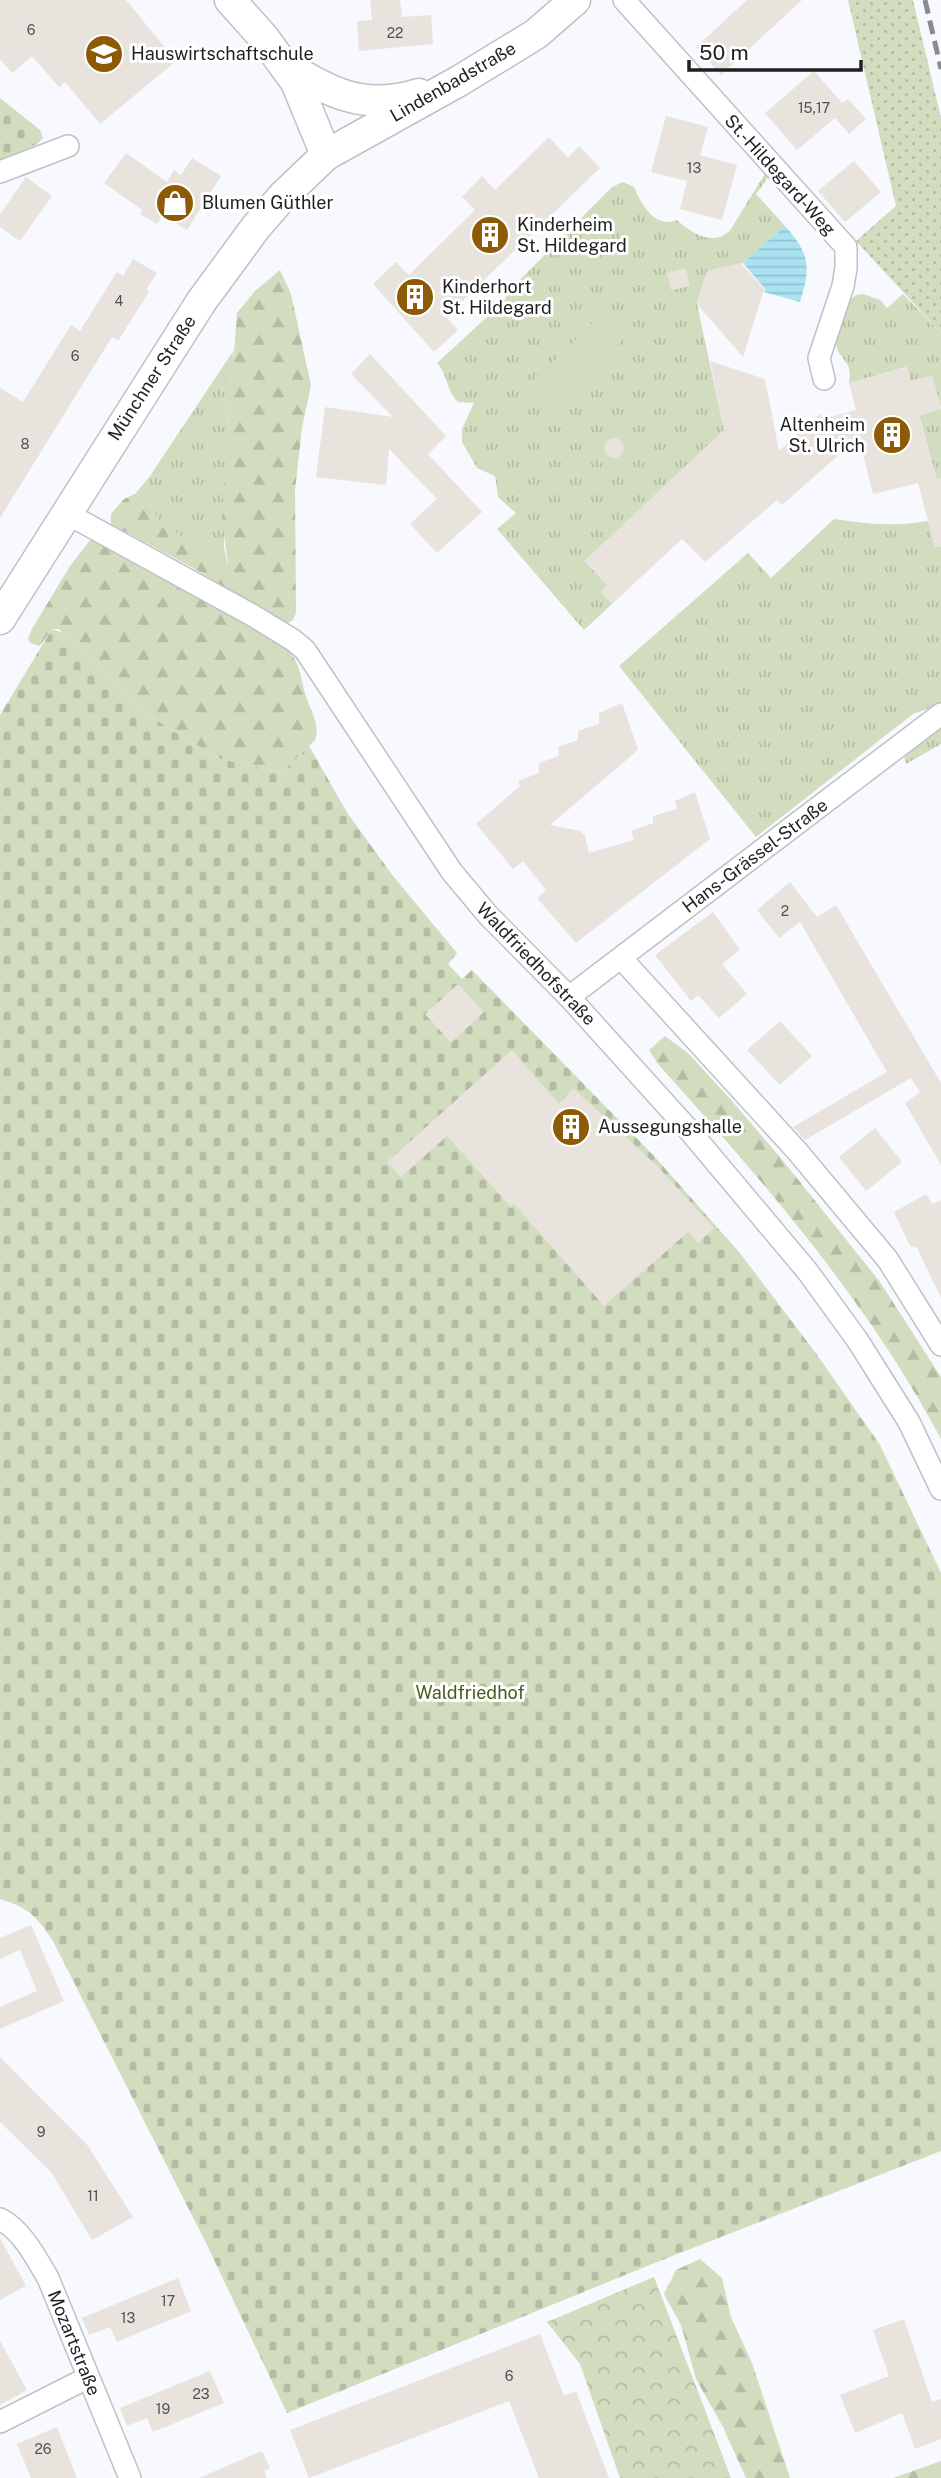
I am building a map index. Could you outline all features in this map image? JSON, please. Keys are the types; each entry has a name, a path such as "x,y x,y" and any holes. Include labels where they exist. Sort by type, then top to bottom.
{"street":[{"path":"230,0 283,63 304,98 326,155"},
{"name":"Lindenbadstraße","path":"326,155 459,81 536,34 575,0"},
{"name":"St.-Hildegard-Weg","path":"624,0 846,247 843,286 819,358 824,379"},
{"path":"283,63 317,86 337,95 361,100 398,100 459,81"},
{"path":"0,172 68,146"},
{"name":"Münchner Straße","path":"0,619 227,265 283,196 326,155"},
{"name":"Waldfriedhofstraße","path":"66,513 253,615 293,639 305,650 452,872 488,915 569,997 736,1184 808,1272 881,1376 909,1422 941,1489"},
{"name":"Hans-Grässel-Straße","path":"569,997 941,714"},
{"path":"621,958 797,1151 888,1260 941,1345"},
{"name":"Mozartstraße","path":"0,2219 29,2248 48,2278 130,2478"},
{"path":"0,2422 87,2378"}],"green space":[{"path":"848,0 913,0 941,118 941,333 856,241 896,206"},
{"path":"0,98 40,130 43,138 37,144 0,161"},
{"path":"766,172 769,176 756,194 785,226 743,263 707,271 697,304 727,444 717,437 585,561 607,585 601,592 612,604 584,630 497,529 516,513 498,497 495,476 477,468 462,442 462,429 474,403 458,402 437,363 500,305 516,284 612,187 623,182 634,187 645,207 656,218 669,222 677,220 696,234 711,238 725,235 731,229"},
{"path":"280,270 291,294 311,385 302,428 295,490 296,613 293,620 286,624 195,569 111,524 111,514 124,499 135,494 150,505 158,521 228,566 222,515 229,429 225,378 234,354 237,313 255,291"},
{"path":"863,294 880,300 887,308 903,294 941,333 941,408 932,376 910,381 906,367 849,383 849,369 836,342 851,299"},
{"path":"603,313 626,337 550,411 527,387"},
{"path":"234,350 225,398 229,429 224,547 228,567 158,521 149,505 135,494 150,476"},
{"path":"941,409 941,478 937,480 919,415"},
{"path":"834,519 881,524 928,521 935,547 941,545 941,704 913,714 756,837 619,666 748,553 771,578"},
{"path":"91,539 260,629 291,654 299,670 317,730 315,740 282,773 221,759 139,709 59,629 52,629 40,646 30,643 28,638 32,629 70,566"},
{"name":"Waldfriedhof","path":"52,629 63,633 139,709 221,759 282,773 309,746 348,814 393,876 457,953 448,964 462,979 472,970 654,1156 739,1252 815,1352 880,1445 941,1573 941,2151 657,2262 287,2413 206,2243 53,1941 31,1914 0,1899 0,715"},
{"path":"941,724 941,744 906,764 904,755"},
{"path":"665,1036 689,1054 732,1101 880,1282 941,1377 941,1439 912,1388 847,1290 774,1197 658,1064 649,1050"},
{"path":"700,2259 722,2278 731,2317 752,2363 790,2478 746,2478 723,2427 696,2379 681,2325 664,2294 676,2270"},
{"path":"654,2277 731,2478 620,2478 580,2364 547,2322"},
{"path":"941,2461 941,2478 893,2478"}],"water":[{"path":"785,226 804,253 806,261 806,279 800,302 764,292 765,289 743,263"}],"building":[{"name":"Hauswirtschaftschule","path":"0,0 126,0 176,61 100,124 65,82 59,87 32,56 12,73 0,59"},
{"path":"370,0 400,0 402,17 431,15 433,44 359,51 357,21 372,20"},
{"path":"747,0 802,0 721,75 696,47"},
{"path":"814,71 842,103 848,99 866,119 849,134 835,118 797,150 765,113"},
{"name":"Kinderheim St. Hildegard","path":"666,116 708,127 700,155 737,165 722,220 680,209 687,181 651,172"},
{"name":"Kinderheim St. Hildegard","path":"549,137 568,158 579,146 600,168 446,317 458,330 434,352 373,284 396,262 409,275 475,210 462,197 482,176 495,190"},
{"name":"Blumen Güthler","path":"126,153 167,182 174,170 181,175 192,158 221,176 187,230 163,215 157,224 140,214 142,210 104,183"},
{"path":"854,161 881,192 845,222 818,191"},
{"path":"26,177 52,196 20,241 0,227 0,214"},
{"path":"133,259 157,273 146,290 149,292 118,341 112,337 0,518 0,388 23,402 71,325 80,331 117,272 123,276"},
{"path":"741,263 764,289 743,357 697,304 707,271"},
{"path":"686,268 690,286 671,290 667,273"},
{"path":"370,354 446,436 428,454 482,512 437,553 410,524 437,499 389,449 386,485 316,477 325,407 393,417 351,374"},
{"name":"Altenheim St. Ulrich","path":"710,361 765,379 779,451 820,414 824,419 856,410 849,383 907,367 910,381 932,375 941,409 919,415 937,480 941,478 941,547 935,547 918,483 873,494 859,437 782,505 777,500 705,562 682,539 612,604 601,592 607,585 584,561 724,430"},
{"path":"614,438 621,441 624,448 621,455 614,458 607,455 604,448 607,441"},
{"path":"622,703 638,750 550,825 580,831 585,836 589,853 634,840 631,831 653,823 653,816 677,809 675,801 695,792 710,839 576,943 537,898 546,890 523,861 513,869 476,824 520,786 518,781 539,773 539,763 559,756 558,747 578,740 578,731 599,724 599,713"},
{"path":"790,882 817,917 836,905 941,1083 941,1165 905,1103 920,1092 911,1078 805,1140 793,1127 887,1072 800,922 779,938 757,910"},
{"path":"713,912 740,950 722,964 747,994 719,1018 698,995 691,1001 655,955"},
{"path":"458,984 484,1012 451,1043 425,1014"},
{"path":"780,1021 812,1056 780,1085 747,1050"},
{"path":"512,1050 559,1104 573,1088 657,1166 714,1228 698,1243 688,1232 604,1306 514,1204 511,1207 447,1136 401,1177 387,1162"},
{"path":"875,1128 902,1162 866,1191 839,1157"},
{"path":"926,1194 932,1204 941,1200 941,1298 917,1248 910,1246 894,1212"},
{"path":"31,1925 64,2001 0,2029 0,2007 37,1991 20,1950 0,1959 0,1938"},
{"path":"0,2057 88,2146 133,2217 92,2240 51,2172 0,2122"},
{"path":"0,2238 26,2286 0,2300"},
{"path":"178,2278 191,2311 117,2342 110,2327 89,2335 82,2318"},
{"path":"904,2319 932,2402 941,2399 941,2439 915,2449 902,2413 855,2433 840,2395 889,2376 873,2330"},
{"path":"540,2334 564,2396 576,2391 609,2478 539,2478 509,2401 309,2478 290,2430"},
{"path":"0,2341 27,2390 0,2405"},
{"path":"210,2371 224,2403 153,2432 147,2418 127,2426 120,2408"},
{"path":"57,2427 77,2478 31,2478 17,2444"},
{"path":"262,2451 270,2468 264,2471 267,2478 199,2478"}],"railway":[{"path":"925,0 941,69"}],"place":[{"name":"Hauswirtschaftschule","path":"104,54"},
{"name":"Blumen Güthler","path":"175,203"},
{"name":"Kinderheim St. Hildegard","path":"490,235"},
{"name":"Kinderhort St. Hildegard","path":"415,297"},
{"name":"Altenheim St. Ulrich","path":"892,435"},
{"name":"Aussegungshalle","path":"571,1127"}]}
